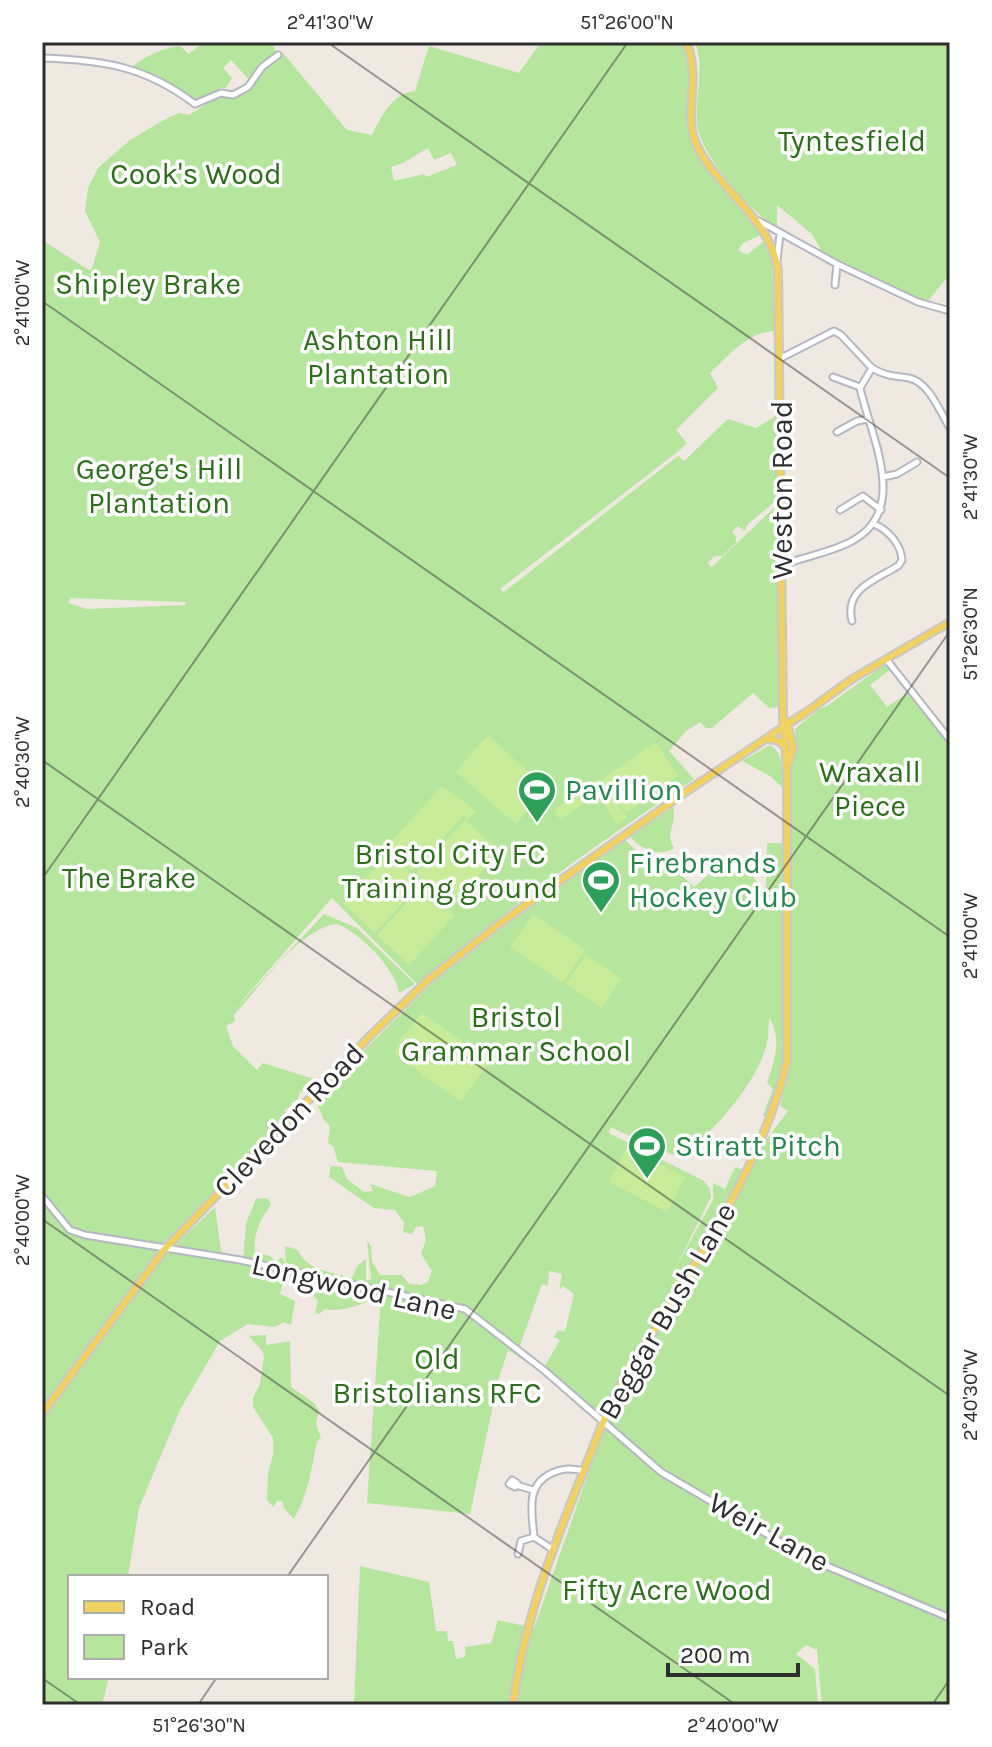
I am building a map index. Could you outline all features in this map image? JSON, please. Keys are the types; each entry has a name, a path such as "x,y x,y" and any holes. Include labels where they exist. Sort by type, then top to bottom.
{"main road":[{"name":"Weston Road","path":"686,42 695,84 691,122 696,143 707,162 759,221 769,238 777,265 786,723"},
{"name":"Clevedon Road","path":"42,1414 164,1250 428,980 503,921 786,723 950,622"},
{"name":"Beggar Bush Lane","path":"513,1705 519,1665 552,1549 603,1421 621,1384 709,1241 776,1106 787,1062 786,723"},
{"name":"Beggar Bush Lane","path":"786,723 793,748 787,770"},
{"path":"765,739 776,740 786,746"}],"street":[{"path":"42,58 104,63 142,72 172,86 195,104 221,93 233,95 248,87 262,67 278,55"},
{"path":"759,221 837,264 918,302 950,311"},
{"name":"Weston Road","path":"777,265 780,234"},
{"path":"833,281 837,264"},
{"path":"781,358 834,331 840,333 872,368 886,375 914,379 922,385 950,428"},
{"path":"782,563 843,545 874,524 881,510 885,495 883,477 860,387 872,368"},
{"path":"833,377 860,387"},
{"path":"840,432 857,421 868,419"},
{"path":"883,477 915,465"},
{"path":"840,510 847,502 863,496 881,510"},
{"path":"850,618 850,603 854,595 898,566 902,560 897,544 886,531 874,524"},
{"path":"886,659 950,740"},
{"name":"Longwood Lane","path":"42,1196 70,1230 164,1250 240,1260 465,1309 603,1421"},
{"name":"Weir Lane","path":"603,1421 661,1472 808,1558 950,1618"},
{"path":"534,1537 533,1490 541,1479 570,1468 584,1471"},
{"path":"516,1485 533,1490"},
{"path":"534,1537 552,1549"},
{"path":"518,1554 521,1541 534,1537"}],"green space":[{"path":"196,42 273,42 276,54 252,83 231,60 223,68 232,78 226,88 219,88 219,91 195,102 158,76 132,67 154,53 174,47 180,46 189,54 200,45"},
{"path":"541,42 685,42 691,81 688,120 692,145 700,160 761,235 743,243 738,250 747,255 764,241 772,257 775,331 747,340 710,373 718,388 676,430 687,443 681,449 500,589 504,592 678,456 684,461 728,419 756,428 776,416 777,500 749,523 744,531 738,526 732,532 737,542 722,556 715,556 708,562 710,567 714,565 776,506 778,707 769,708 753,693 712,728 706,728 700,722 685,732 669,751 694,779 553,878 418,985 332,898 233,1011 324,914 357,928 415,984 399,993 391,973 375,952 356,935 337,924 308,936 294,947 234,1015 235,1021 226,1026 233,1046 257,1070 263,1063 314,1079 285,1110 285,1117 154,1257 161,1259 215,1207 222,1257 243,1261 246,1223 256,1199 268,1198 271,1205 258,1227 255,1252 270,1256 276,1262 281,1257 286,1263 285,1246 298,1250 313,1267 352,1278 358,1265 366,1259 366,1280 371,1280 367,1239 372,1261 380,1275 402,1275 409,1284 428,1282 432,1271 421,1254 426,1240 423,1226 416,1227 412,1234 403,1232 404,1222 395,1210 374,1208 329,1177 331,1166 342,1167 347,1179 364,1192 373,1191 370,1184 410,1197 435,1186 437,1171 338,1162 333,1146 328,1143 330,1126 315,1099 432,983 528,908 625,840 641,855 666,860 694,887 707,876 716,861 727,876 745,866 766,894 767,843 783,843 784,1049 778,1087 767,1118 763,1115 773,1089 767,1083 775,1058 776,1042 769,1017 765,1050 752,1078 732,1106 701,1139 685,1133 673,1155 610,1127 609,1133 704,1181 710,1189 711,1197 673,1273 713,1200 713,1183 725,1189 735,1167 743,1170 715,1227 643,1342 599,1420 549,1377 508,1350 498,1381 470,1514 367,1503 381,1296 347,1308 325,1309 319,1314 315,1313 318,1301 302,1281 284,1279 280,1294 295,1301 291,1325 283,1322 275,1327 248,1324 220,1341 180,1410 139,1508 128,1575 68,1575 68,1679 108,1679 102,1705 42,1705 42,240 92,269 100,242 85,211 88,188 98,168 130,140 162,121 179,113 189,115 218,97 236,96 249,91 264,68 283,53 347,130 372,135 394,101 415,91 429,46 519,73","holes":["428,148 434,160 451,153 457,165 426,177 424,174 394,181 391,167","71,598 186,602 185,605 87,609 68,603","549,1271 562,1274 559,1290 563,1286 574,1294 566,1328 564,1332 558,1330 554,1337 560,1340 545,1366 519,1348 542,1284 548,1286"]},
{"name":"Tyntesfield","path":"695,42 950,42 950,274 927,302 822,252 812,234 777,205 777,228 740,196 716,166 700,135 697,112 700,72"},
{"path":"884,665 891,669 870,685 887,707 909,692 950,744 950,1705 822,1705 817,1650 806,1645 796,1654 815,1669 818,1705 354,1705 360,1566 429,1582 436,1631 447,1631 448,1641 453,1641 456,1659 465,1657 465,1647 491,1643 498,1620 534,1628 612,1406 727,1221 763,1144 788,1111 780,1106 792,1060 790,769 796,749 795,729"},
{"path":"488,735 547,789 516,824 456,772"},
{"path":"655,742 678,776 626,813 602,779"},
{"path":"770,745 780,758 783,788 770,776 742,761"},
{"path":"599,778 627,817 617,824 597,794 560,820 554,810"},
{"path":"442,786 476,811 468,820 463,816 412,871 386,847"},
{"path":"673,807 670,837 674,848 662,852 650,851 630,837"},
{"name":"Bristol City FC Training ground","path":"465,820 500,852 451,905 416,873"},
{"path":"389,853 421,883 375,933 343,903"},
{"path":"423,885 455,915 409,965 377,935"},
{"path":"533,914 585,950 563,983 510,947"},
{"path":"586,955 621,979 602,1008 566,984"},
{"path":"422,1013 490,1061 461,1101 394,1053 402,1037"},
{"name":"Stiratt Pitch","path":"627,1147 685,1177 667,1212 609,1182"},
{"path":"266,1335 266,1345 290,1341 291,1387 314,1403 319,1411 316,1424 321,1438 317,1442 309,1481 294,1519 282,1501 277,1501 274,1507 267,1500 273,1438 253,1407 264,1357 249,1336"}],"place":[{"name":"Pavillion","path":"537,824"},
{"name":"Firebrands Hockey Club","path":"601,914"},
{"name":"Stiratt Pitch","path":"647,1180"}],"park label":[{"name":"Cook's Wood","path":"196,174"},
{"name":"Shipley Brake","path":"148,284"},
{"name":"Ashton Hill Plantation","path":"378,357"},
{"name":"George's Hill Plantation","path":"159,486"},
{"name":"Wraxall Piece","path":"870,789"},
{"name":"The Brake","path":"129,878"},
{"name":"Bristol Grammar School","path":"516,1034"},
{"name":"Old Bristolians RFC","path":"437,1376"},
{"name":"Fifty Acre Wood","path":"667,1590"}]}
